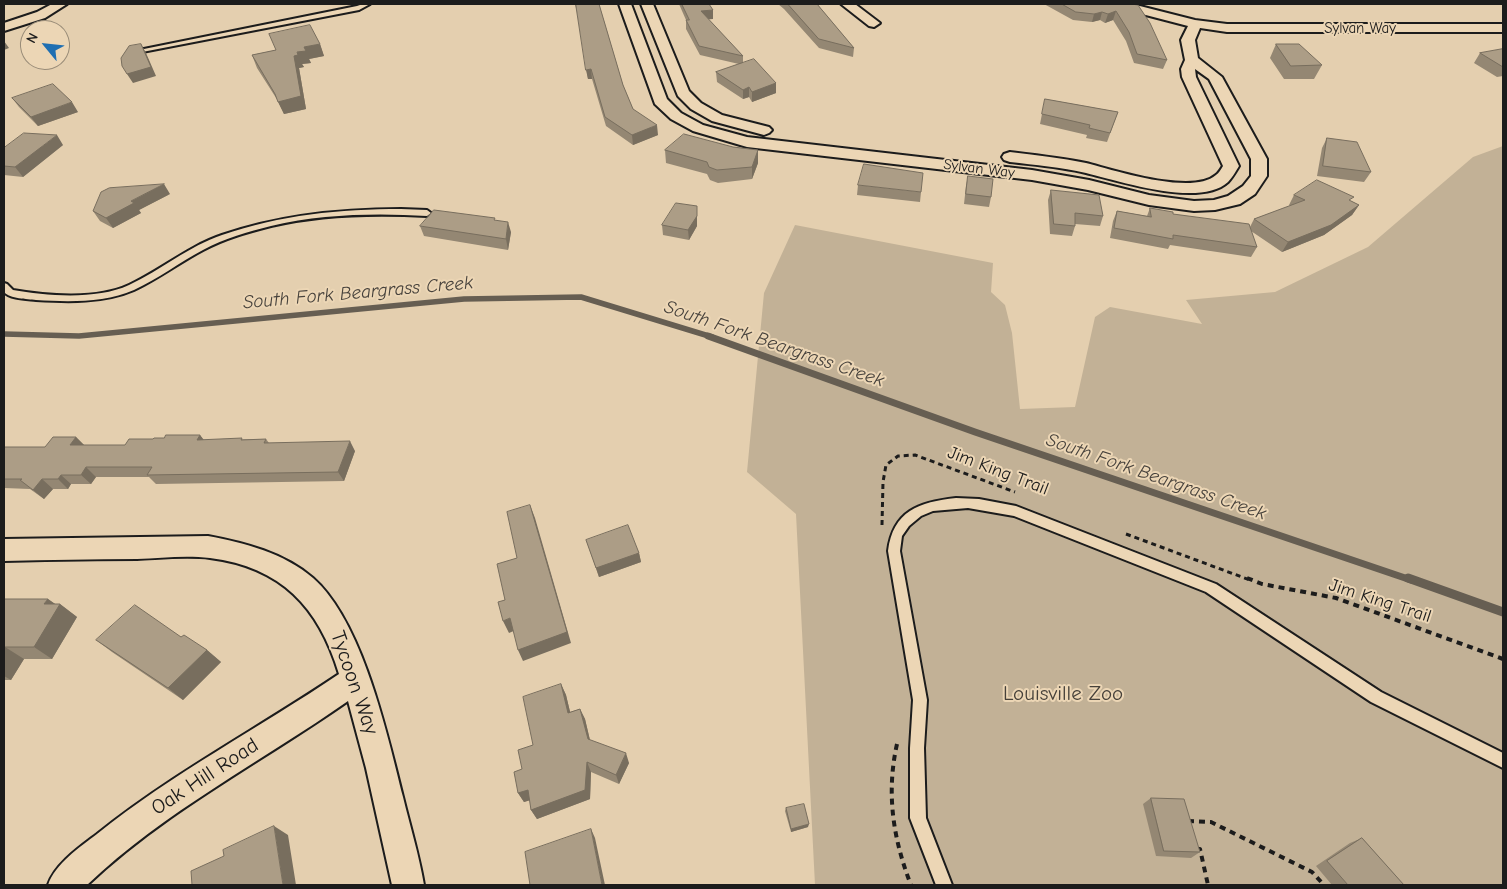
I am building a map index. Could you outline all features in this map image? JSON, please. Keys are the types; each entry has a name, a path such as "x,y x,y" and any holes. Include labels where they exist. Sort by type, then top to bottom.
{"street":[{"path":"4,27 41,15 61,4"},
{"name":"Sylvan Way","path":"626,4 660,101 676,116 715,134 747,142 1136,188 1164,186 1191,188 1216,182 1228,172 1231,166 1190,77 1188,69 1192,60 1188,40 1195,24 1227,28 1272,29 1503,28"},
{"name":"Sylvan Way","path":"648,4 683,92 696,106 717,118 751,128 772,131 1051,162 1136,188 1182,205 1220,204 1245,194 1259,178 1261,171 1259,159 1215,77 1192,60"},
{"path":"848,4 874,23"},
{"path":"1119,4 1195,24"},
{"name":"Tycoon Way","path":"4,550 208,548 236,552 262,560 285,572 304,586 320,602 345,644 371,725 408,885"},
{"name":"Oak Hill Road","path":"64,885 144,816 202,776 326,700 355,679"}],"lane":[{"path":"132,52 315,17 359,8 367,4"},
{"path":"4,286 10,293 35,298 99,295 129,288 222,238 265,224 339,212 426,213"},
{"path":"944,885 918,818 917,748 920,700 894,551 898,532 910,516 937,504 962,502 988,504 1016,511 1211,588 1376,697 1503,761"}],"path":[{"name":"Jim King Trail","path":"882,526 883,482 886,465 898,456 915,455 1021,494"},
{"name":"Jim King Trail","path":"1124,533 1262,584 1344,601 1503,659"},
{"path":"898,740 893,756 891,808 902,864 911,885"},
{"path":"1185,830 1183,821 1211,822 1312,872 1324,885"},
{"path":"1190,848 1200,849 1208,885"}],"green space":[{"name":"Louisville Zoo","path":"1503,146 1503,885 815,885 796,514 747,472 764,293 795,225 993,263 991,292 1005,305 1012,333 1020,409 1075,407 1095,317 1110,307 1202,324 1186,300 1275,292 1368,247 1473,157"}],"building":[{"path":"576,4 599,4 623,85 633,109 657,125 632,135 605,117 591,69 586,70"},
{"path":"682,4 709,4 713,10 701,11 743,56 699,46 686,20 689,20"},
{"path":"788,4 817,4 854,48 819,39"},
{"path":"1062,4 1138,5 1150,23 1167,60 1137,54 1129,32 1116,11 1108,14 1102,12 1094,14 1076,12"},
{"path":"310,25 320,44 304,47 306,51 297,52 298,55 294,56 301,96 278,102 252,55 276,50 269,34"},
{"path":"141,44 151,67 127,74 122,66 121,58 129,46"},
{"path":"1276,44 1299,44 1322,65 1291,66"},
{"path":"1503,49 1503,67 1480,53"},
{"path":"754,59 776,83 752,92 749,87 743,90 716,72"},
{"path":"53,84 72,102 31,117 12,98"},
{"path":"1045,99 1118,112 1110,133 1089,128 1090,125 1042,114"},
{"path":"24,133 57,135 15,167 4,166 4,148"},
{"path":"684,134 733,147 758,150 752,167 717,170 709,167 707,162 665,150"},
{"path":"1327,138 1357,142 1371,172 1323,166"},
{"path":"864,164 923,173 921,192 858,185"},
{"path":"968,176 993,179 991,197 966,194"},
{"path":"1317,180 1354,197 1349,200 1359,205 1331,225 1288,242 1254,219 1305,200 1294,195"},
{"path":"164,184 131,201 134,203 106,218 93,211 101,192 109,188"},
{"path":"1051,190 1099,195 1103,216 1075,213 1075,226 1054,224"},
{"path":"676,203 697,206 697,216 688,230 662,225"},
{"path":"1150,208 1173,212 1173,214 1249,224 1257,247 1173,235 1173,239 1114,228 1117,211 1151,217"},
{"path":"434,210 495,218 494,220 508,222 506,239 420,226"},
{"path":"166,435 200,435 197,440 266,439 264,443 350,441 338,472 147,475 152,467 86,467 81,475 61,475 58,479 42,479 33,490 20,480 22,479 4,479 4,447 45,447 53,437 76,437 70,445 125,445 129,439 164,438"},
{"path":"530,505 567,632 518,650 510,618 503,621 498,602 505,600 497,564 517,558 507,512"},
{"path":"628,525 639,553 596,568 586,540"},
{"path":"4,599 48,599 44,604 60,604 34,647 5,647 4,649"},
{"path":"135,605 181,637 184,635 207,650 168,688 96,640"},
{"path":"561,684 568,713 580,709 588,739 626,753 616,775 587,762 585,790 531,810 528,790 518,793 514,772 522,769 518,750 533,745 523,697"},
{"path":"1151,798 1184,799 1200,852 1164,851"},
{"path":"804,804 809,824 791,829 786,808"},
{"path":"274,826 283,885 192,885 191,871 224,856 223,850"},
{"path":"591,829 602,885 530,885 525,852"},
{"path":"1362,838 1404,885 1348,885 1327,861"}],"waterway":[{"name":"South Fork Beargrass Creek","path":"4,334 79,336 464,299 581,297 712,337"},
{"name":"South Fork Beargrass Creek","path":"708,336 975,432 1411,580"},
{"name":"South Fork Beargrass Creek","path":"1408,578 1503,612"}]}
